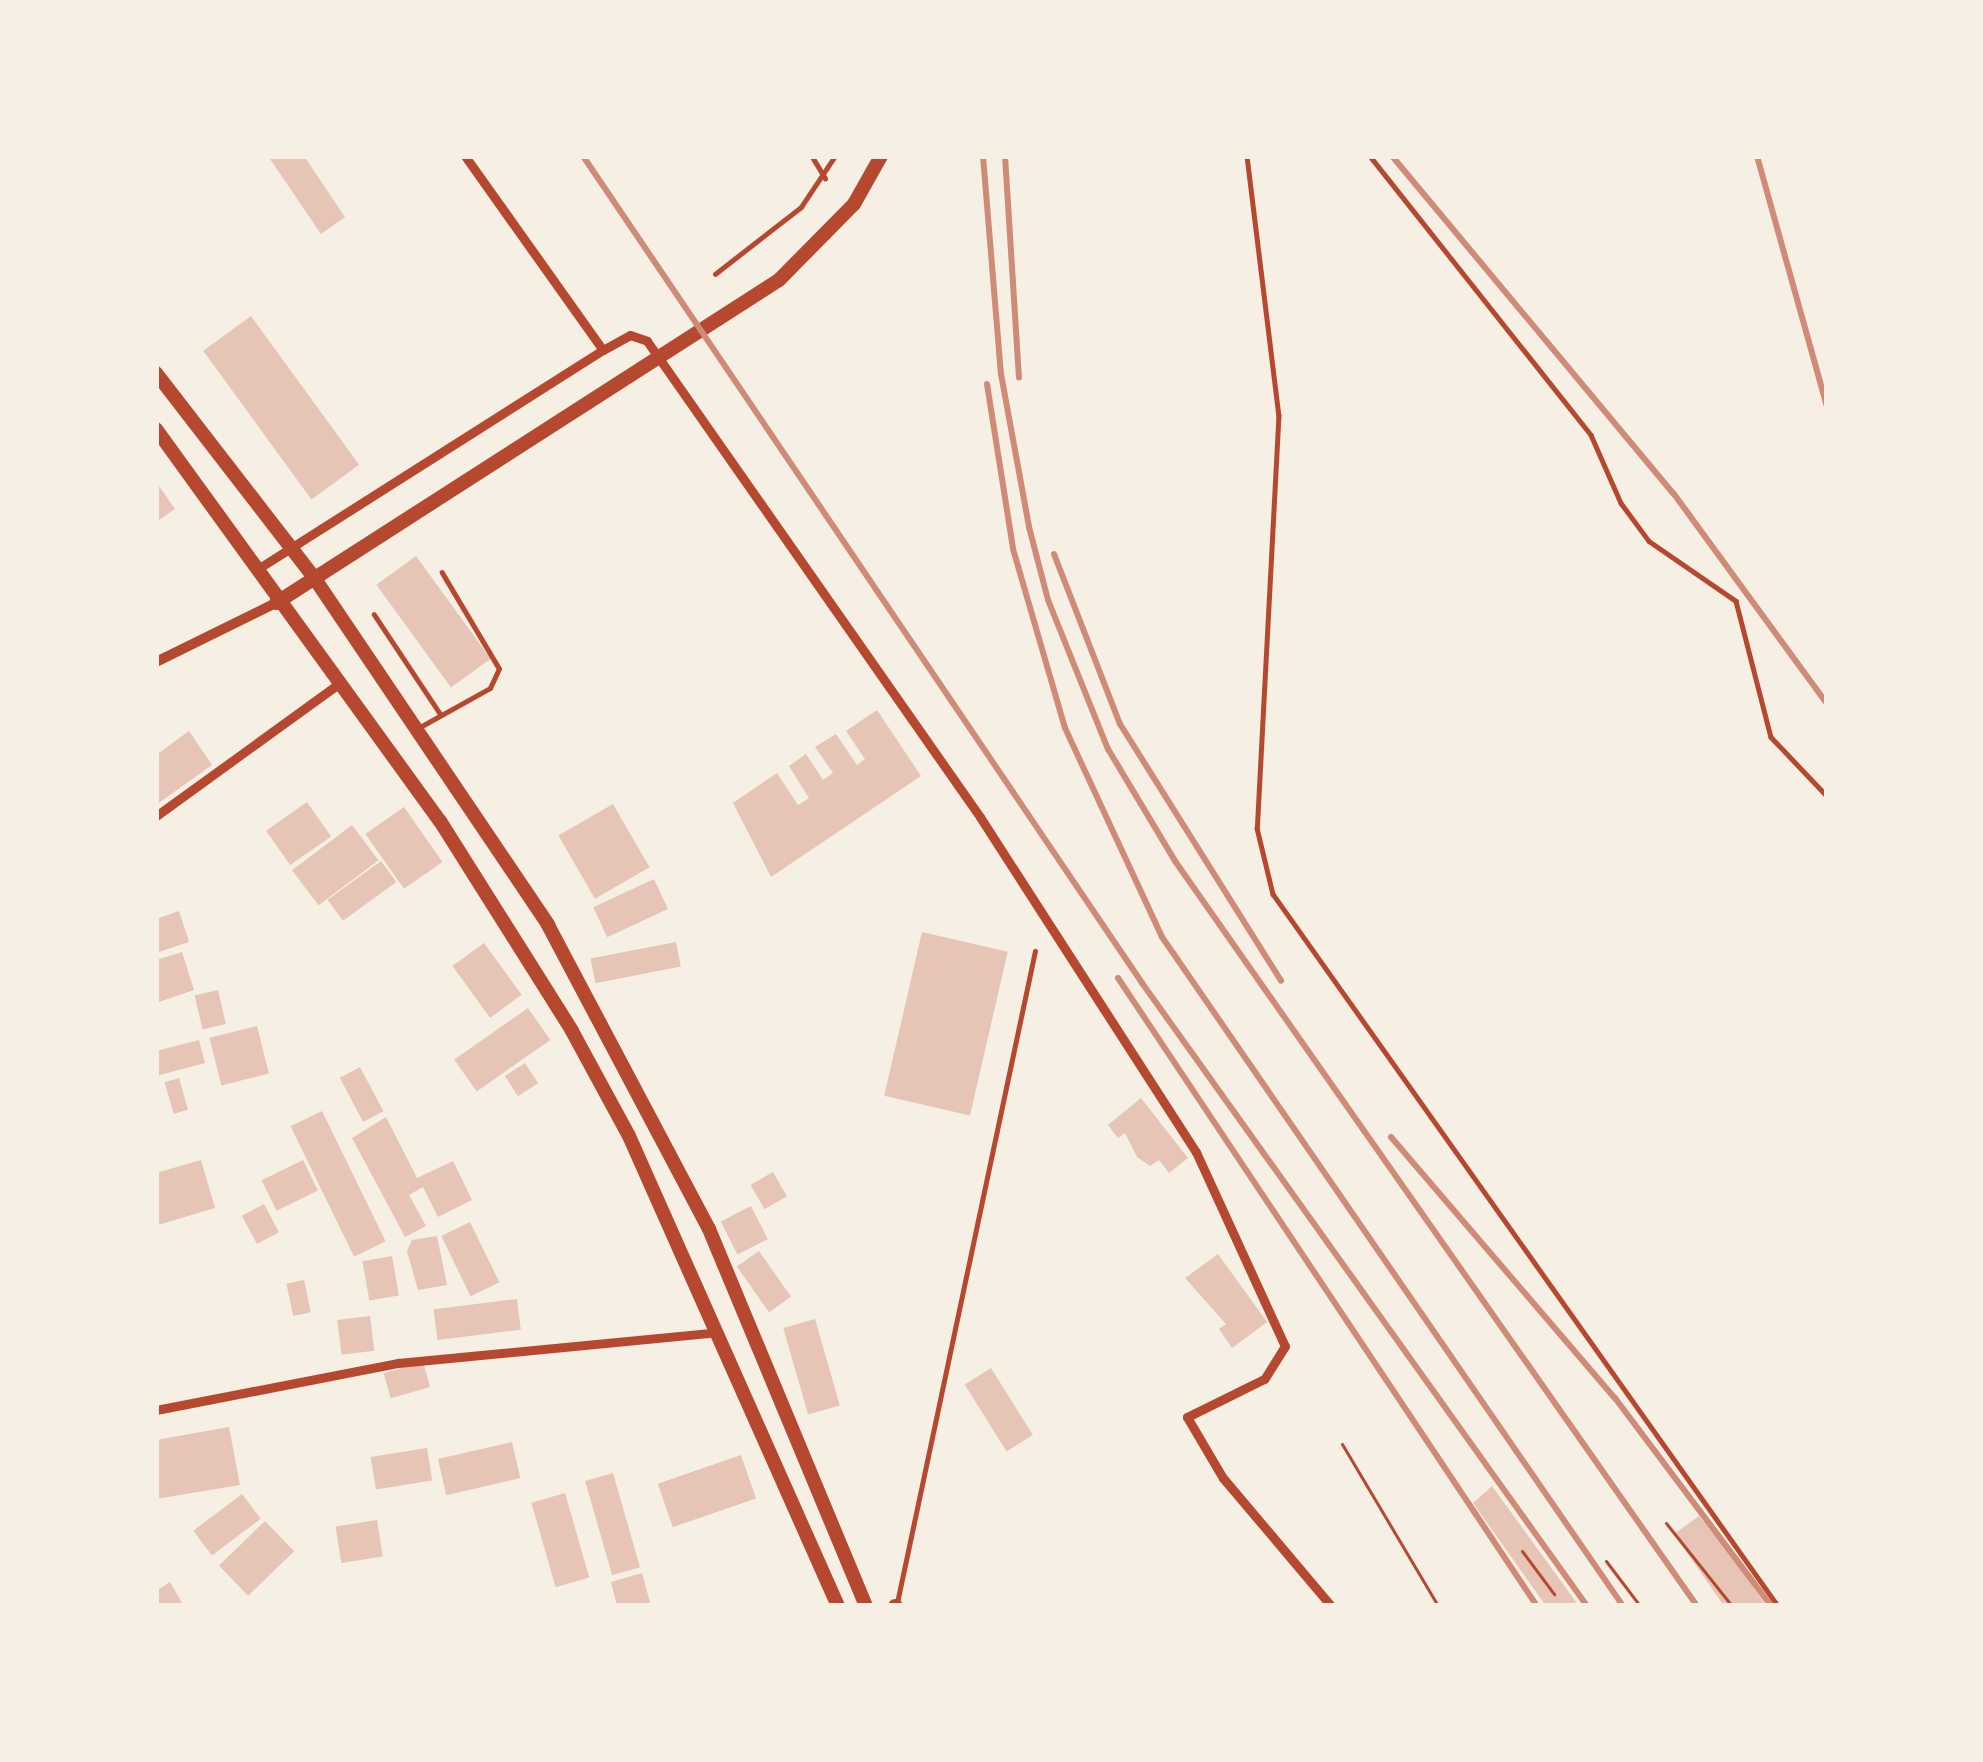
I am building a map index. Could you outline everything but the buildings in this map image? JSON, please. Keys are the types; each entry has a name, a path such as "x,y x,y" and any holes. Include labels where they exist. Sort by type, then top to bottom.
{"main road":[{"path":"276,603 779,280 854,203 881,156"},
{"path":"156,373 313,575 548,925 709,1229 865,1606"},
{"path":"156,429 276,603 440,821 551,995 629,1136 838,1606"}],"street":[{"path":"466,156 603,350"},
{"path":"256,570 603,350 639,336 683,383 980,817 1196,1152 1285,1346 1264,1378 1186,1417 1223,1478 1330,1606"},
{"path":"156,662 276,603"},
{"path":"156,816 337,685"},
{"path":"156,1410 398,1363 719,1332"}],"lane":[{"path":"812,156 825,178"},
{"path":"715,274 801,207 836,156"},
{"path":"1247,156 1280,415 1257,828 1273,894 1778,1606"},
{"path":"1370,156 1591,435 1621,503 1649,541 1736,601 1771,737 1827,796"},
{"path":"415,730 490,688 499,668 442,573"},
{"path":"374,614 441,715"},
{"path":"896,1606 1035,951"}],"path":[{"path":"1342,1444 1438,1606"},
{"path":"1666,1523 1732,1606"},
{"path":"1522,1551 1554,1594"},
{"path":"1606,1561 1640,1606"}],"railway":[{"path":"583,156 1142,983 1587,1606"},
{"path":"983,156 1001,374 1029,527 1048,600 1108,749 1175,861 1697,1606"},
{"path":"1005,156 1019,378"},
{"path":"1392,156 1674,494 1827,704"},
{"path":"1757,156 1827,406"},
{"path":"987,384 1013,549 1065,728 1162,937 1623,1606"},
{"path":"1054,554 1120,724 1281,981"},
{"path":"1118,978 1537,1606"},
{"path":"1391,1137 1615,1398 1771,1606"}]}
